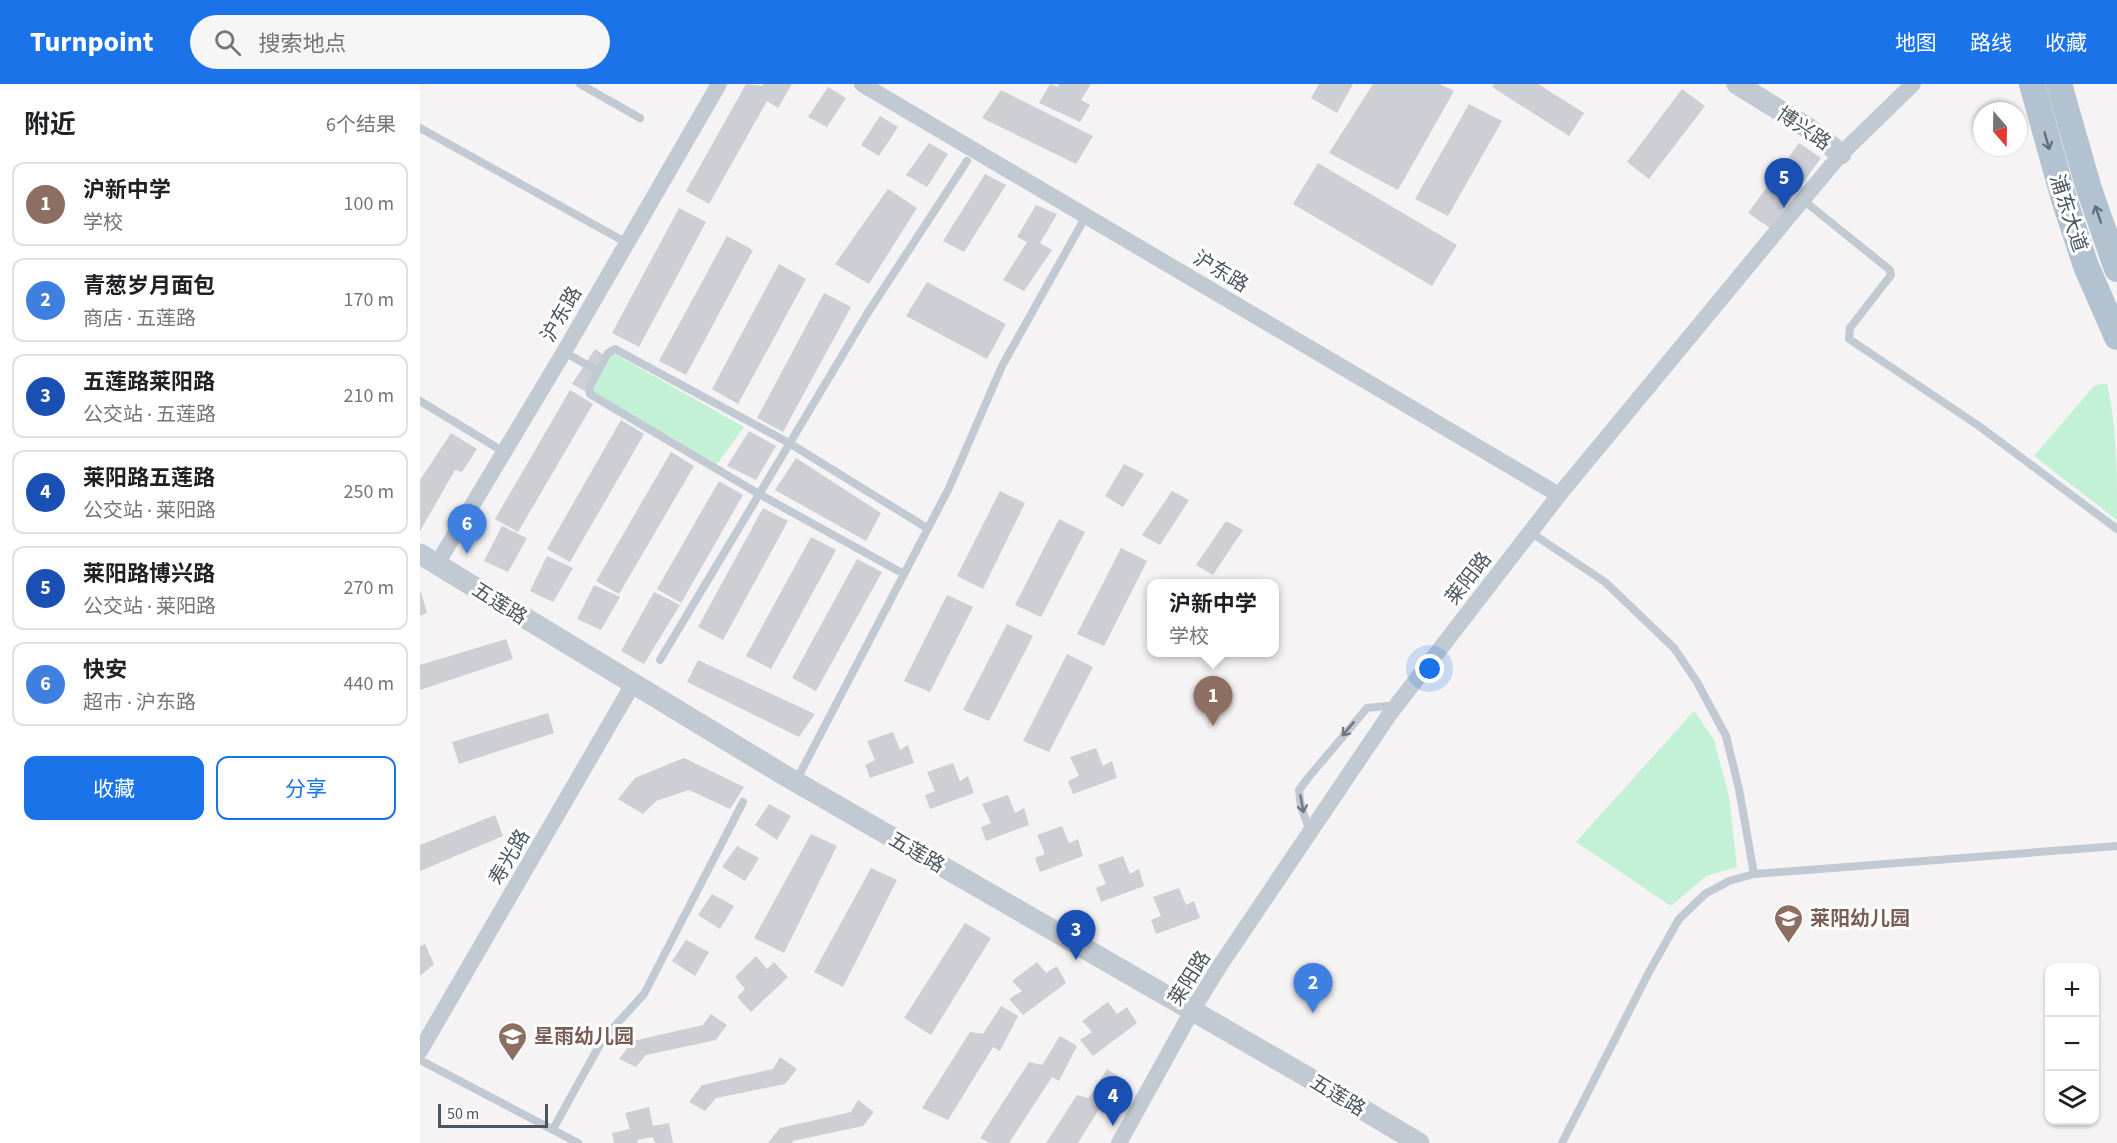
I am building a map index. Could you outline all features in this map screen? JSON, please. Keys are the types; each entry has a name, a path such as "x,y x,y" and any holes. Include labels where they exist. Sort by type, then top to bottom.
{"main road":[{"name":"浦东大道","path":"2032,84 2064,199 2086,266 2117,337"},
{"name":"浦东大道","path":"2059,84 2089,189 2117,269"}],"street":[{"name":"沪东路","path":"428,559 504,452 719,84"},
{"name":"沪东路","path":"862,84 1559,495"},
{"name":"博兴路","path":"1737,84 1808,128 1841,154"},
{"name":"莱阳路","path":"1119,1143 1219,967 1397,705 1559,495 1841,154 1912,84"},
{"name":"五莲路","path":"428,559 795,782 1419,1143"},
{"name":"寿光路","path":"420,1051 633,684"}],"lane":[{"path":"579,84 640,118"},
{"path":"420,128 627,243"},
{"path":"660,660 867,315 967,161"},
{"path":"1803,200 1890,270 1891,275 1850,328 1849,339 1979,426 2117,529"},
{"path":"795,782 949,488 1002,366 1086,216"},
{"path":"904,574 759,494 590,394 589,388 608,353 615,349 789,443 927,528"},
{"path":"564,352 598,371"},
{"path":"420,401 504,452"},
{"path":"1530,532 1605,582 1674,648 1697,682 1726,736 1739,789 1754,874"},
{"path":"1311,831 1301,807 1299,790 1367,708 1397,705"},
{"path":"553,1129 603,1039 644,994 743,802"},
{"path":"1562,1143 1679,919 1706,894 1729,881 1754,874 2117,846"},
{"path":"420,1060 578,1143"}],"green space":[{"path":"613,353 744,427 717,464 592,391"},
{"path":"2107,383 2115,434 2117,520 2034,456 2094,386"},
{"path":"1694,711 1714,740 1729,796 1737,867 1706,876 1671,906 1576,842"}],"building":[{"path":"746,84 762,86 763,84 792,84 778,108 767,101 709,204 686,191"},
{"path":"1050,84 1058,87 1059,84 1091,84 1081,100 1090,105 1080,122 1039,103"},
{"path":"1319,84 1353,84 1337,113 1311,98"},
{"path":"1373,84 1440,84 1454,91 1398,190 1329,153"},
{"path":"1494,84 1538,84 1584,113 1569,136 1492,87"},
{"path":"828,87 846,98 827,127 808,117"},
{"path":"1682,89 1705,106 1649,179 1627,162"},
{"path":"1001,90 1093,136 1076,164 982,118"},
{"path":"1469,104 1502,121 1448,216 1415,199"},
{"path":"880,116 898,127 879,156 861,145"},
{"path":"929,143 948,154 927,187 906,175"},
{"path":"1799,143 1821,158 1770,228 1748,213"},
{"path":"1318,163 1457,245 1432,286 1293,204"},
{"path":"985,174 1006,185 964,252 943,241"},
{"path":"888,189 917,208 869,284 835,264"},
{"path":"1036,205 1057,214 1040,243 1052,250 1024,291 1003,280 1027,242 1017,237"},
{"path":"679,208 706,222 639,347 612,333"},
{"path":"727,236 753,250 686,375 659,361"},
{"path":"779,264 806,279 738,404 712,389"},
{"path":"927,282 1006,324 987,359 906,316"},
{"path":"824,293 851,307 783,432 757,418"},
{"path":"595,349 604,355 585,391 572,384"},
{"path":"570,390 593,404 518,532 495,519"},
{"path":"621,420 644,434 570,562 547,549"},
{"path":"749,431 776,446 756,480 727,466"},
{"path":"451,433 477,449 462,472 455,470 420,531 420,480"},
{"path":"671,452 694,466 619,594 596,581"},
{"path":"796,458 881,513 866,541 775,490"},
{"path":"1124,464 1144,474 1123,507 1105,496"},
{"path":"719,481 743,495 681,603 657,589"},
{"path":"1000,491 1025,503 983,589 957,576"},
{"path":"1172,491 1189,500 1160,545 1142,535"},
{"path":"763,508 788,521 723,640 698,627"},
{"path":"1059,519 1085,532 1041,617 1015,605"},
{"path":"1226,521 1243,530 1213,575 1196,565"},
{"path":"502,526 527,538 508,572 484,561"},
{"path":"811,537 836,550 771,669 746,656"},
{"path":"1121,548 1147,561 1104,646 1077,634"},
{"path":"547,556 573,568 553,602 530,591"},
{"path":"857,559 882,572 816,691 792,678"},
{"path":"594,585 620,597 601,630 577,619"},
{"path":"654,592 680,605 644,664 621,651"},
{"path":"420,593 427,613 420,616"},
{"path":"947,595 973,607 930,692 904,681"},
{"path":"1007,624 1033,636 989,721 963,710"},
{"path":"506,639 513,659 420,690 420,665"},
{"path":"1067,654 1093,667 1049,752 1023,741"},
{"path":"698,660 815,714 799,737 687,682"},
{"path":"548,713 554,733 459,764 452,742"},
{"path":"893,732 900,750 908,745 914,763 870,778 865,765 875,760 867,741"},
{"path":"1096,748 1103,766 1112,761 1117,778 1073,794 1068,781 1079,776 1070,757"},
{"path":"684,758 744,787 730,809 689,790 656,801 643,814 618,799 635,778"},
{"path":"953,763 960,781 968,776 974,793 930,809 925,795 935,791 927,772"},
{"path":"1008,795 1015,813 1024,808 1029,825 986,841 981,827 991,823 982,804"},
{"path":"769,804 791,816 777,840 755,825"},
{"path":"495,815 503,836 420,871 420,845"},
{"path":"1062,826 1069,843 1078,839 1083,856 1040,872 1035,858 1045,854 1037,835"},
{"path":"811,834 837,846 784,953 754,938"},
{"path":"737,846 759,858 745,881 722,867"},
{"path":"1123,856 1130,874 1139,869 1144,886 1101,902 1096,888 1106,884 1098,865"},
{"path":"871,868 897,880 843,987 814,972"},
{"path":"1179,888 1186,905 1194,901 1200,918 1156,934 1151,920 1161,916 1153,897"},
{"path":"712,894 734,906 720,929 698,915"},
{"path":"965,923 991,938 931,1035 904,1018"},
{"path":"686,940 709,952 695,976 672,961"},
{"path":"425,944 434,964 420,976 420,946"},
{"path":"756,956 767,969 774,962 788,977 751,1012 737,997 745,989 735,977"},
{"path":"1037,962 1046,973 1057,966 1066,983 1023,1015 1009,999 1022,991 1012,981"},
{"path":"1108,1002 1117,1014 1127,1007 1137,1023 1093,1056 1080,1040 1092,1032 1082,1021"},
{"path":"1001,1006 1018,1016 1000,1051 993,1047 948,1120 922,1108 970,1032 983,1034"},
{"path":"711,1014 727,1025 716,1040 646,1055 636,1067 619,1059 633,1041 703,1025"},
{"path":"1060,1036 1077,1046 1059,1081 1052,1077 1009,1143 990,1143 980,1138 1029,1062 1042,1065"},
{"path":"780,1057 797,1069 785,1084 716,1098 705,1111 689,1102 702,1085 773,1069"},
{"path":"1107,1069 1124,1080 1106,1114 1099,1109 1078,1143 1046,1143 1077,1095 1089,1098"},
{"path":"858,1100 874,1112 863,1126 792,1143 768,1143 780,1128 851,1112"},
{"path":"649,1107 653,1126 669,1123 673,1143 655,1143 653,1137 637,1140 638,1143 614,1143 612,1133 630,1129 625,1113"}],"place":[{"name":"莱阳路博兴路","path":"1784,208"},
{"name":"快安","path":"467,554"},
{"name":"沪新中学","path":"1213,726"},
{"name":"莱阳幼儿园","path":"1789,944"},
{"name":"五莲路莱阳路","path":"1076,960"},
{"name":"青葱岁月面包","path":"1313,1013"},
{"name":"星雨幼儿园","path":"513,1062"},
{"name":"莱阳路五莲路","path":"1113,1126"}]}
